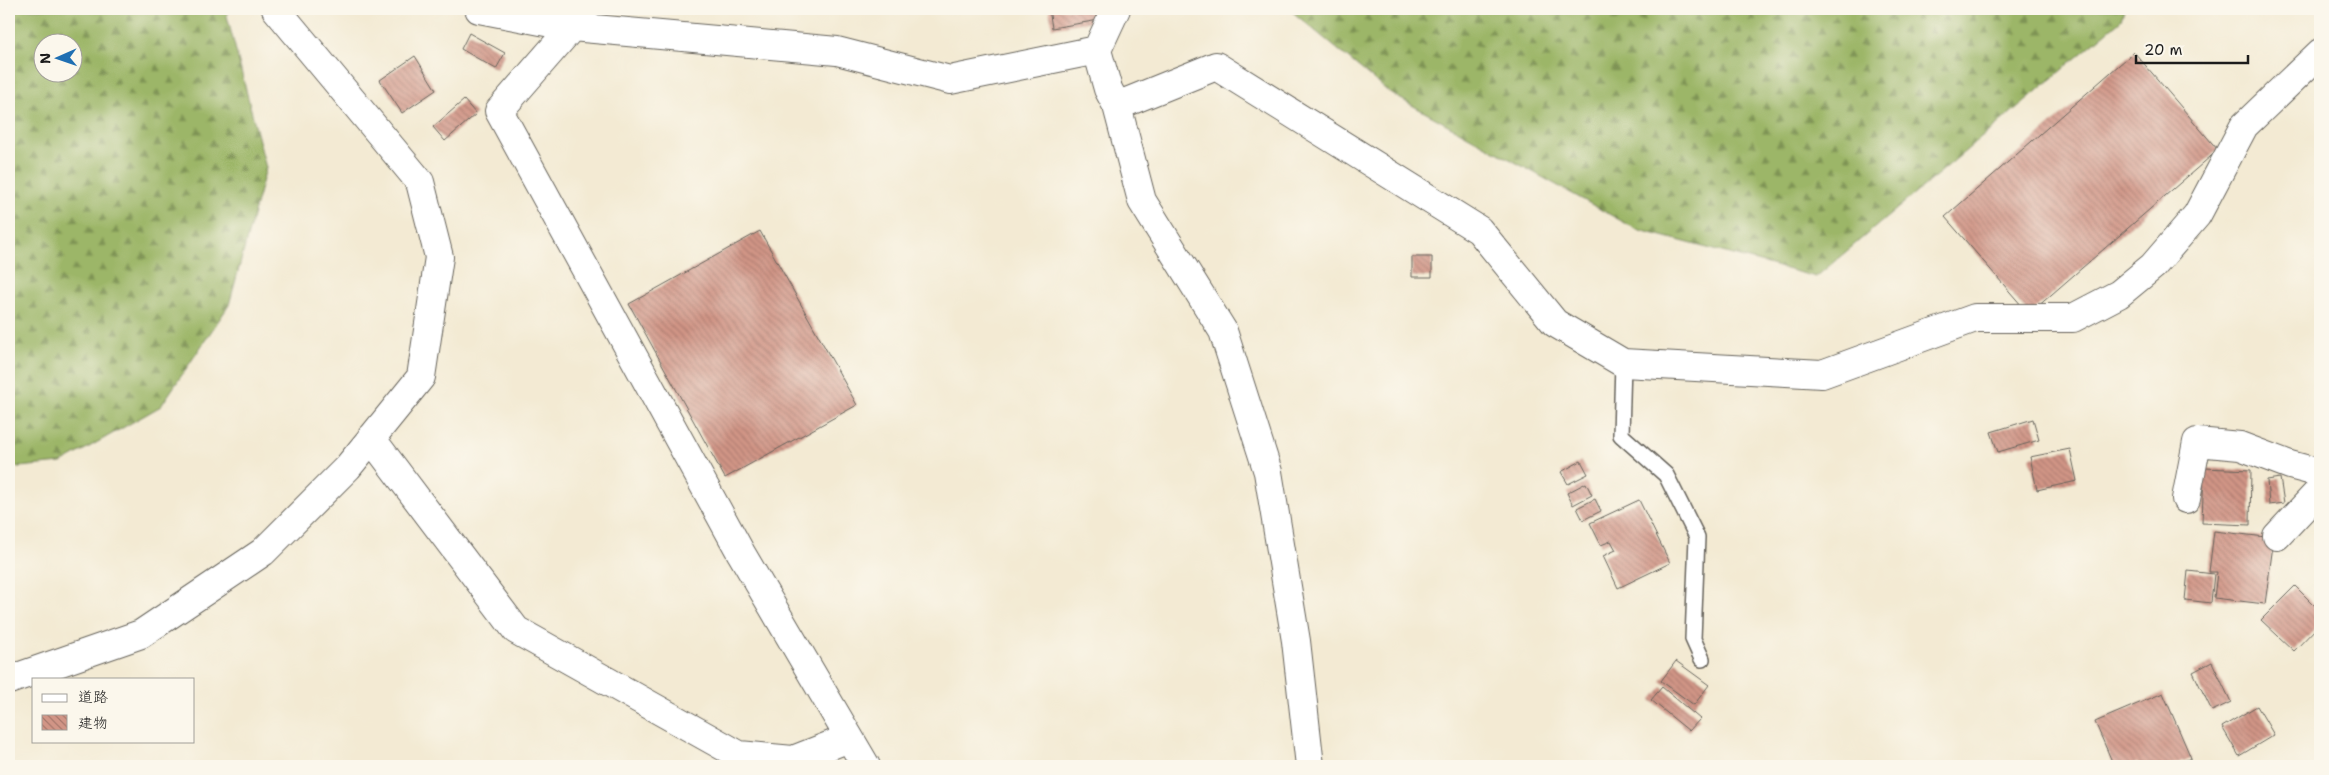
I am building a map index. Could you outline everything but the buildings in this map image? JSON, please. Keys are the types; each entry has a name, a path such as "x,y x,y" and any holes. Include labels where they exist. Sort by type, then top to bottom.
{"street":[{"path":"9,680 141,634 255,557 348,467 422,377 439,257 420,182 276,9"},
{"path":"479,9 572,28 837,51 950,80 1096,50"},
{"path":"1116,9 1096,50 1108,89 1117,106 1142,201 1223,331 1268,472 1296,641 1310,766"},
{"path":"572,28 499,111 741,553 866,766"},
{"path":"1117,106 1216,66 1479,230 1555,323 1623,363 1822,374 1975,318 2073,318 2119,294 2153,266 2197,215 2244,126 2320,53"},
{"path":"371,438 516,630 739,755 793,760 850,738"},
{"path":"2186,499 2197,442 2240,446 2290,466 2320,473"},
{"path":"2277,536 2320,490"}],"lane":[{"path":"1623,363 1621,435 1666,475 1697,537 1693,639 1702,659"}],"green space":[{"path":"9,9 228,9 227,16 266,168 229,305 161,406 61,463 9,468"},
{"path":"1289,9 2124,9 2121,20 1816,277 1636,229 1390,93"}]}
